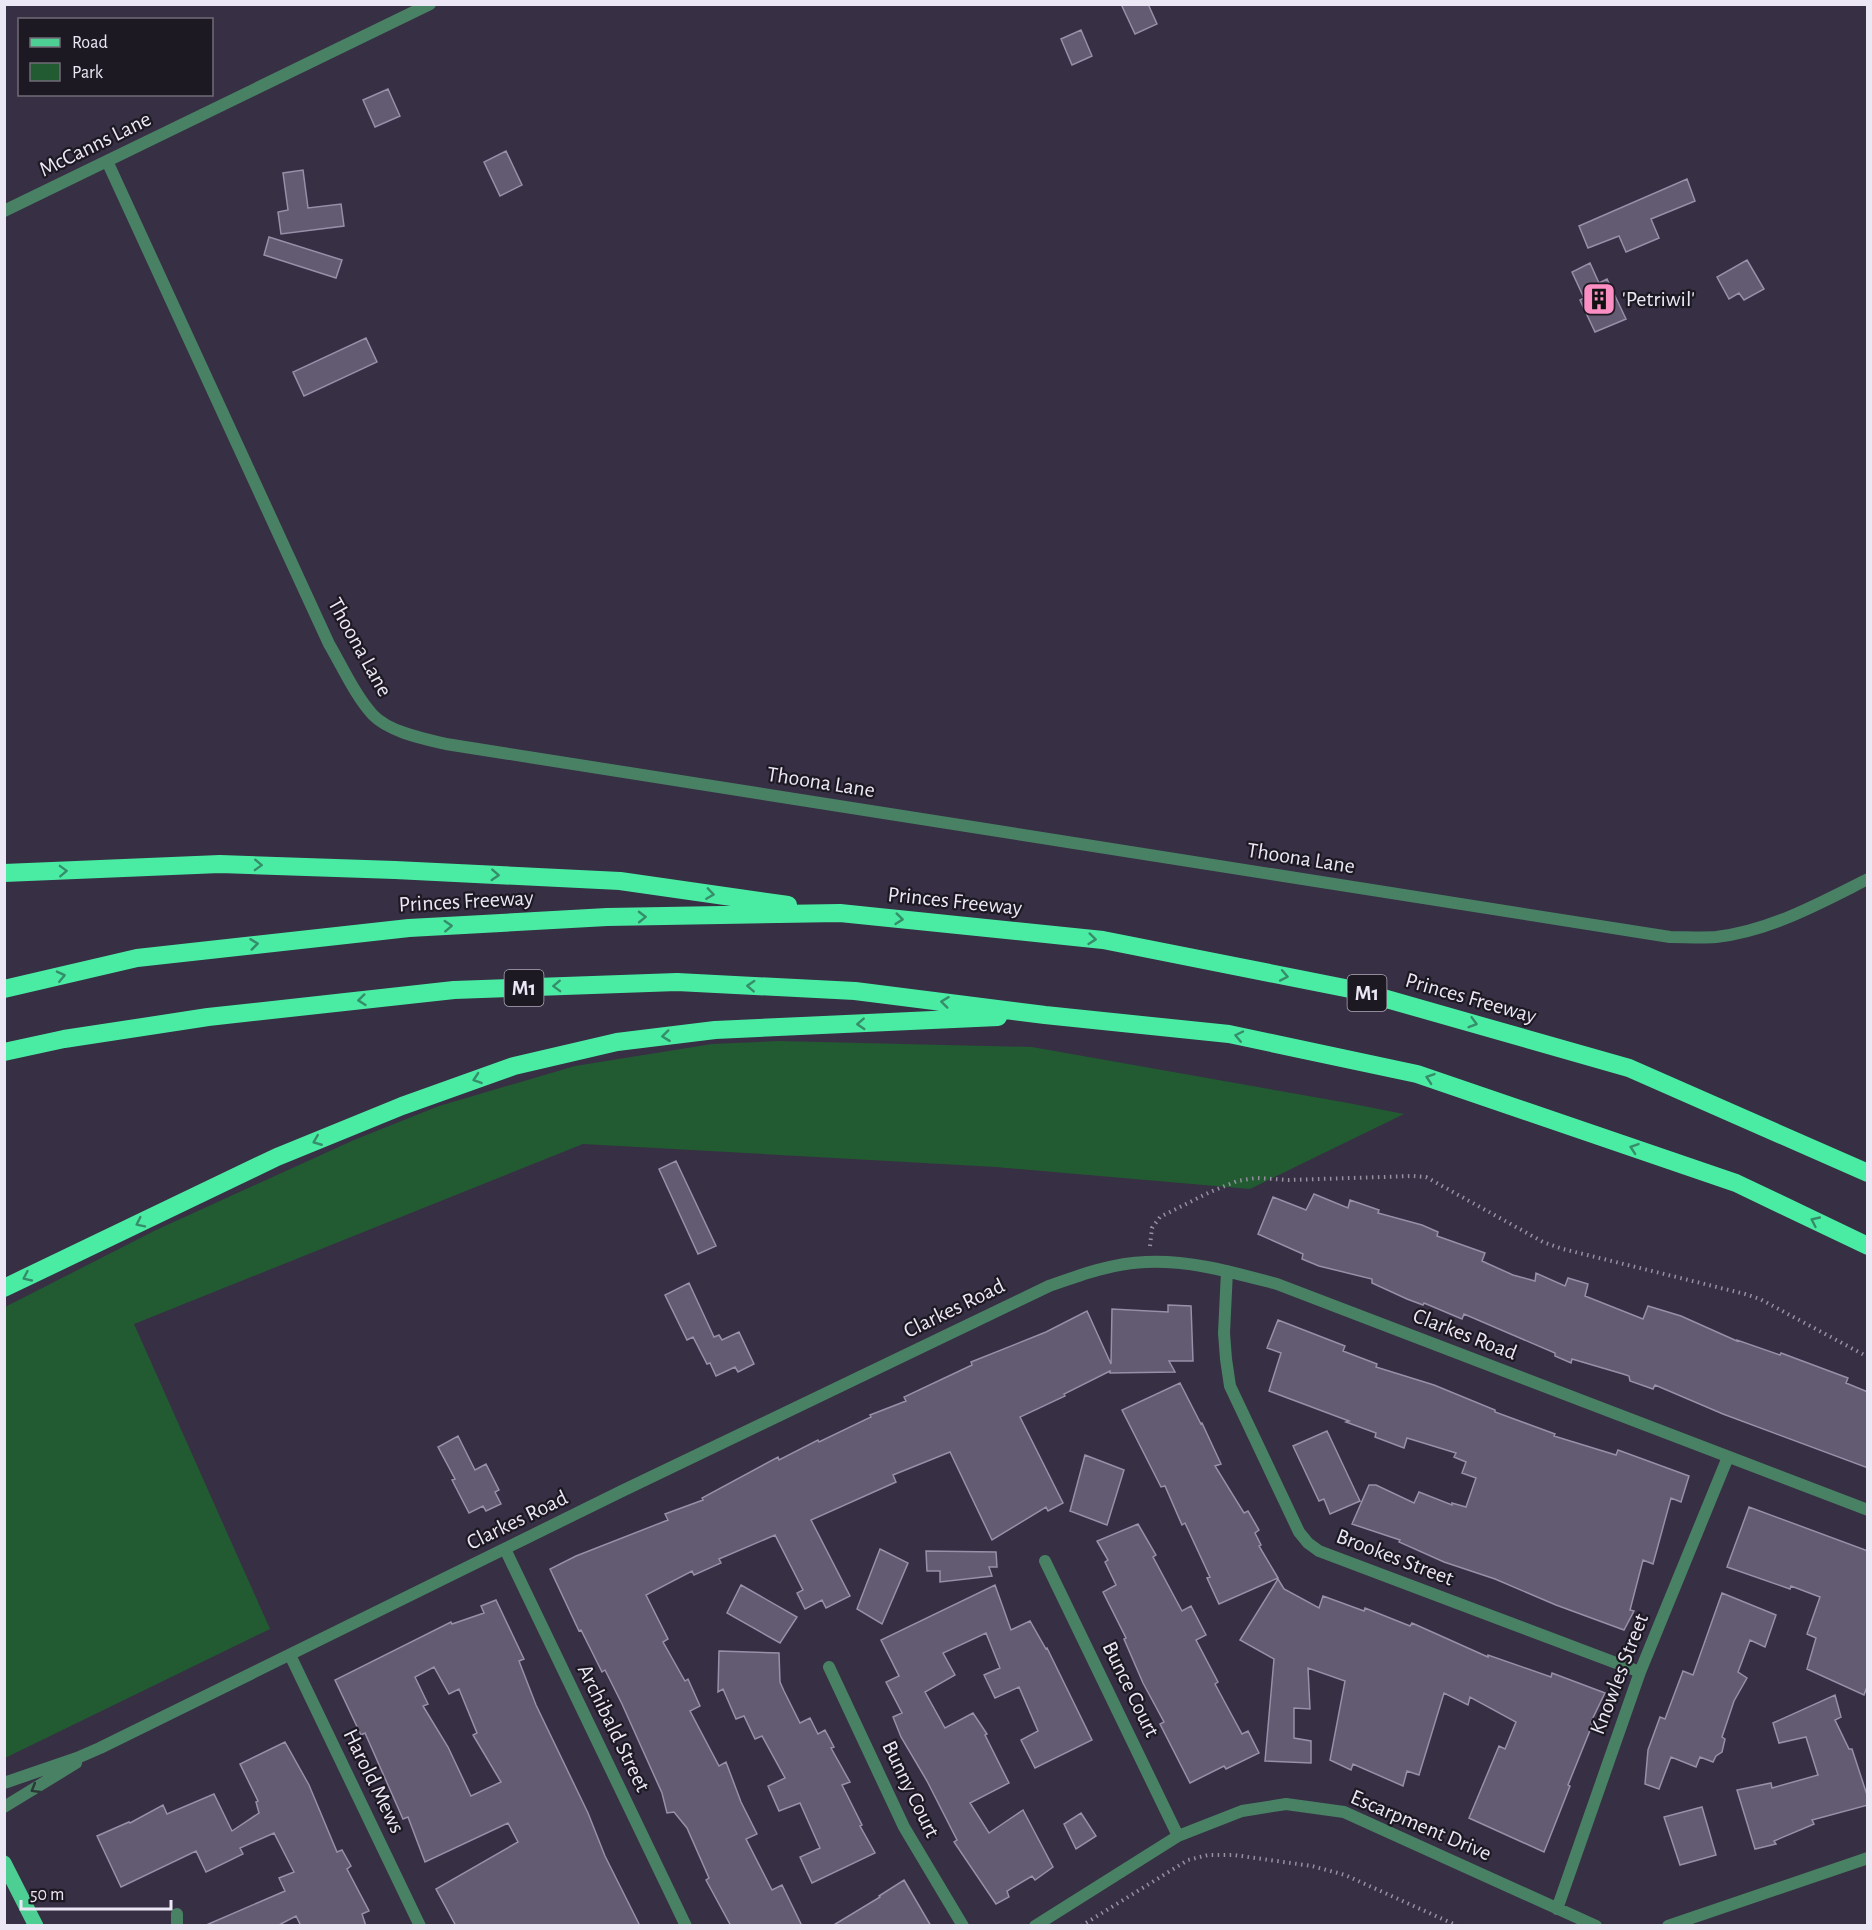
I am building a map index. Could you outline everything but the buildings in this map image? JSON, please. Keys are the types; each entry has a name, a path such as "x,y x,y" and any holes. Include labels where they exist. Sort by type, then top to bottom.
{"highway":[{"path":"4,873 220,864 395,870 620,881 840,913"},
{"name":"Princes Freeway","path":"4,989 137,958 409,928 607,917 840,913 1103,940 1355,990 1629,1068 1868,1173"},
{"name":"M1","path":"4,1052 64,1039 208,1017 454,990 665,982 855,991 1045,1015 1229,1034 1417,1074 1736,1184 1868,1246"},
{"path":"4,1287 277,1157 402,1106 514,1066 617,1042 715,1030 1045,1015"}],"main road":[{"path":"4,1863 36,1926"}],"street":[{"name":"McCanns Lane","path":"4,211 430,4"},
{"name":"Thoona Lane","path":"107,161 330,644 352,684 374,717 404,733 446,744 1670,937 1716,937 1757,928 1794,915 1868,879"},
{"name":"Clarkes Road","path":"4,1783 99,1748 1049,1286 1090,1271 1152,1262 1190,1264 1277,1284 1868,1510"},
{"name":"Brookes Street","path":"1227,1271 1224,1333 1230,1386 1299,1532 1308,1543 1319,1551 1640,1672"},
{"name":"Knowles Street","path":"1557,1908 1640,1672 1728,1457"},
{"name":"Archibald Street","path":"506,1549 686,1926"},
{"name":"Bunce Court","path":"1045,1561 1178,1836"},
{"name":"Harold Mews","path":"290,1654 420,1926"},
{"name":"Bunny Court","path":"829,1667 904,1827 963,1926"},
{"name":"Clarkes Road","path":"4,1807 99,1748"},
{"name":"Escarpment Drive","path":"1035,1926 1178,1836 1242,1811 1286,1804 1344,1812 1596,1926"},
{"path":"1668,1926 1868,1858"}],"path":[{"path":"1152,1262 1150,1238 1152,1228 1160,1217 1237,1181 1256,1178 1289,1180 1426,1177 1543,1242 1760,1299 1868,1358"},
{"path":"1081,1926 1188,1860 1208,1855 1234,1855 1312,1866 1345,1875 1458,1926"}],"green space":[{"path":"778,1041 1032,1047 1404,1114 1250,1189 996,1167 583,1144 134,1324 270,1629 5,1758 5,1307 156,1230 354,1140 439,1106 575,1066 712,1044"}],"place":[{"name":"'Petriwil'","path":"1599,299"}]}
